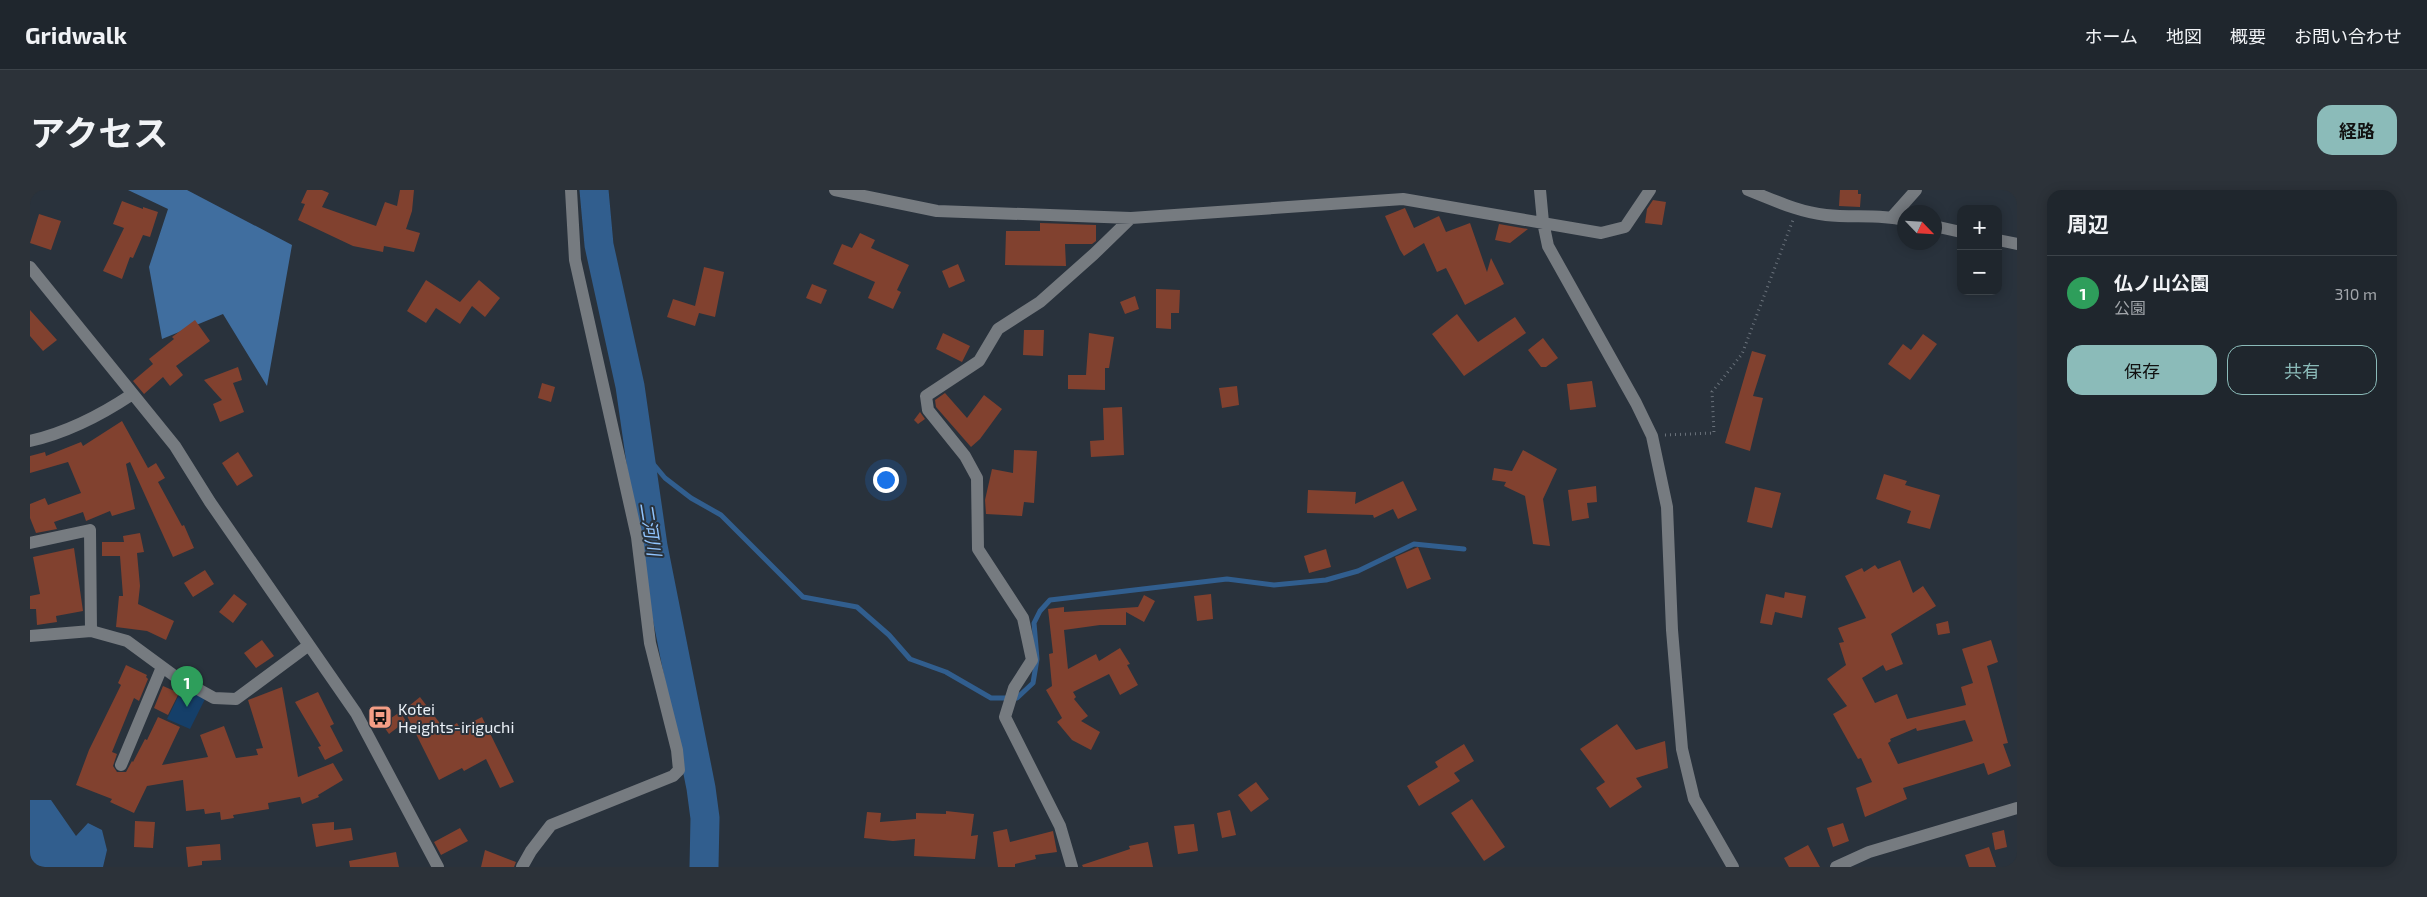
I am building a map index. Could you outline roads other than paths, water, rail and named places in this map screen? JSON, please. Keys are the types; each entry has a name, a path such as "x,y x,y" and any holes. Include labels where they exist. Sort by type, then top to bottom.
{"street":[{"path":"522,867 531,850 551,825 673,776 679,770 677,750 650,643 637,537 575,260 571,190"},
{"path":"835,190 937,211 1131,218 1403,199 1601,233 1625,227 1650,190"},
{"path":"1540,190 1543,222 1548,246 1632,395 1652,436 1667,507 1672,630 1682,749 1694,799 1733,867"},
{"path":"1748,190 1797,210 1826,215 1897,218"},
{"path":"1906,205 1916,190"},
{"path":"1072,867 1060,826 1005,718 1014,688 1032,660 1023,618 978,549 977,478 965,456 928,410 926,396 978,361 998,329 1040,302 1131,218"},
{"path":"1942,228 1957,231"},
{"path":"2002,241 2017,244"},
{"path":"30,267 131,395 175,446 210,502 356,713 438,867"},
{"path":"30,442 52,436 116,405 131,395"},
{"path":"30,543 90,530 91,631"},
{"path":"30,636 91,631 126,641 214,698 236,699 309,645"},
{"path":"121,765 162,666"},
{"path":"1836,867 1869,852 2017,808"}],"waterway":[{"name":"二河川","path":"594,190 599,245 630,386 653,546 701,788 705,818 704,867"},
{"path":"639,447 665,478 691,498 721,515 803,597 857,607 889,635 910,659 946,672 991,698 1017,698 1033,683 1037,659 1034,623 1040,611 1050,600 1227,579 1274,585 1326,580 1358,571 1414,544 1464,549"}],"place":[{"name":"仏ノ山公園","path":"187,707"},
{"name":"Kotei Heights-iriguchi","path":"380,717"}]}
